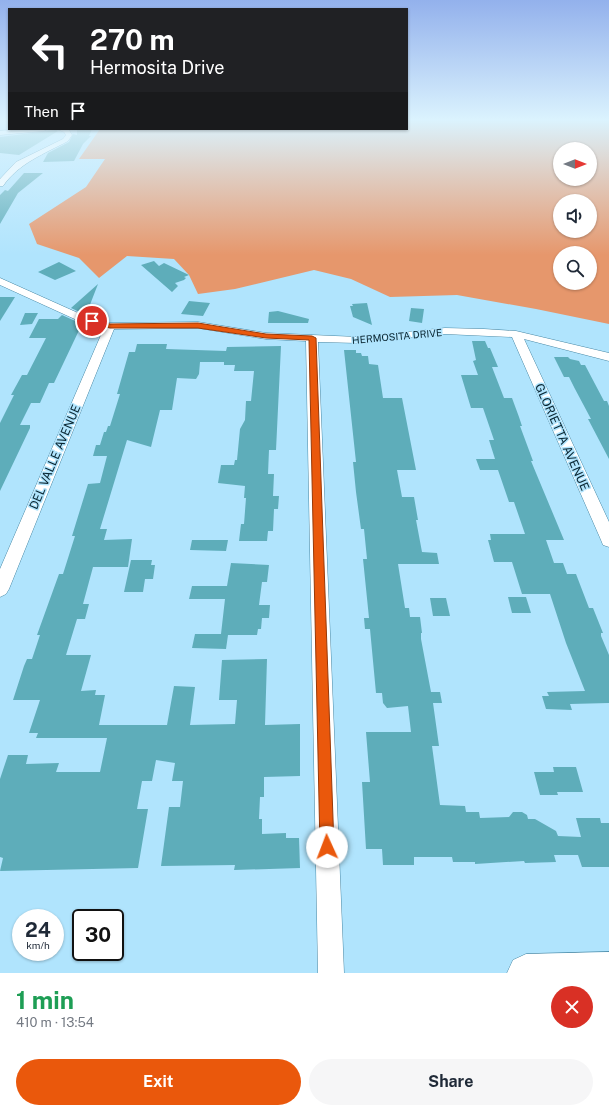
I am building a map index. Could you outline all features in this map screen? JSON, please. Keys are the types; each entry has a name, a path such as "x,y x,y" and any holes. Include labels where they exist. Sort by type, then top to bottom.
{"main road":[{"path":"526,973 609,970"}],"street":[{"path":"0,184 8,173 19,164"},
{"name":"HERMOSITA DRIVE","path":"0,282 83,319 110,326 198,326 266,336 358,340 445,331 516,334 609,357"},
{"name":"DEL VALLE AVENUE","path":"0,589 110,326"},
{"name":"GLORIETTA AVENUE","path":"516,334 609,540"},
{"path":"312,338 331,973"}],"shaded area":[{"path":"101,164 553,164 553,186 597,186 597,164 609,164 609,324 457,295 390,297 351,279 314,270 235,289 198,294 189,275 174,259 127,256 99,278 79,258 37,244 29,224 86,187"}],"building":[{"path":"24,173 43,173 18,193 0,224 0,195 5,190 8,191"},
{"path":"154,261 159,266 164,263 189,275 184,277 186,278 184,280 175,283 178,286 172,292 141,265"},
{"path":"59,262 76,271 55,280 38,272"},
{"path":"98,284 86,315 71,308"},
{"path":"0,297 15,297 0,321"},
{"path":"189,301 210,303 203,316 181,314"},
{"path":"367,303 372,325 353,317 350,306 353,306 352,304"},
{"path":"411,308 424,309 422,323 409,321"},
{"path":"278,311 309,319 308,323 268,323 269,312"},
{"path":"25,313 38,313 32,324 20,325"},
{"path":"62,315 82,324 54,383 49,383 40,403 31,403 20,425 30,425 30,428 0,491 0,423 14,395 11,395 22,375 27,375 46,338 29,338 39,319 58,319"},
{"path":"472,341 485,341 488,348 490,348 498,367 492,367 504,398 512,398 522,426 520,426 533,461 531,461 564,540 546,540 554,563 563,563 567,574 576,574 589,608 593,608 603,633 601,633 601,636 609,655 609,703 570,704 572,710 546,709 542,696 549,696 547,692 585,691 566,643 550,594 522,594 512,562 494,562 488,540 491,540 490,534 525,534 514,502 509,502 498,470 480,470 476,459 495,459 489,440 494,440 483,408 471,408 461,375 478,375 473,361 476,360"},
{"path":"137,344 167,344 166,349 226,351 227,347 281,346 276,450 269,450 268,474 274,474 273,496 279,496 278,509 274,509 273,531 268,531 267,541 239,541 241,524 244,524 246,498 244,498 245,486 218,483 221,465 234,465 235,460 237,460 240,429 245,420 246,401 251,401 254,371 234,371 235,365 224,365 224,362 200,362 199,374 196,379 177,378 172,410 160,410 151,447 127,440 100,529 107,529 104,540 132,539 128,567 93,567 83,604 89,604 85,619 77,619 66,655 91,655 81,691 96,690 95,695 105,695 99,725 167,725 174,686 195,687 190,725 235,724 237,700 219,700 222,660 267,659 265,725 300,724 300,776 264,777 264,797 260,797 259,819 262,819 262,834 286,833 286,838 299,838 300,868 234,870 235,865 161,866 169,807 180,807 183,781 172,781 175,763 156,760 152,781 142,781 137,809 148,809 138,868 0,871 3,858 0,857 0,779 8,755 28,755 26,764 59,763 56,772 100,772 107,738 36,738 38,733 29,733 40,700 13,700 27,659 32,659 40,635 37,635 59,574 63,574 75,536 72,536 88,484 100,483 107,456 93,456 96,445 100,445 104,432 106,432 108,426 110,426 120,394 117,394 129,352 135,352"},
{"path":"344,350 356,350 356,353 361,353 362,356 368,356 369,364 378,365 383,398 402,398 416,470 397,470 402,497 414,497 418,520 416,520 422,552 437,553 439,564 398,564 405,608 409,608 410,617 420,617 422,633 421,639 431,692 440,692 442,703 433,703 439,746 432,746 440,805 465,806 466,812 479,812 480,818 509,817 513,812 522,812 527,815 528,819 535,819 556,831 558,836 581,837 576,818 600,818 601,823 609,823 609,867 582,867 578,855 554,855 556,862 525,863 524,861 475,864 475,862 453,862 452,857 414,857 414,865 383,865 382,849 366,849 362,782 370,782 366,732 411,732 408,706 387,708 383,703 382,693 376,693 370,629 365,629 364,618 369,618 363,559 367,559 364,529 361,529 356,492 353,462 356,462"},
{"path":"554,357 568,357 579,361 581,365 585,365 604,401 607,401 609,406 609,459 588,419 591,419 569,377 564,377"},
{"path":"192,540 228,540 226,551 190,550"},
{"path":"131,560 152,560 151,565 155,565 153,579 145,579 143,592 124,592"},
{"path":"231,563 269,565 267,582 262,582 259,605 270,605 269,618 262,618 261,629 258,629 257,635 228,635 226,649 192,648 195,634 221,634 225,599 189,599 192,586 227,586"},
{"path":"508,597 526,597 531,613 512,613"},
{"path":"430,598 446,598 450,616 433,616"},
{"path":"553,767 576,767 583,792 557,792 558,795 540,795 534,772 554,772"}],"route":[{"path":"92,321 110,326 198,326 266,336 312,338 327,847"}]}
